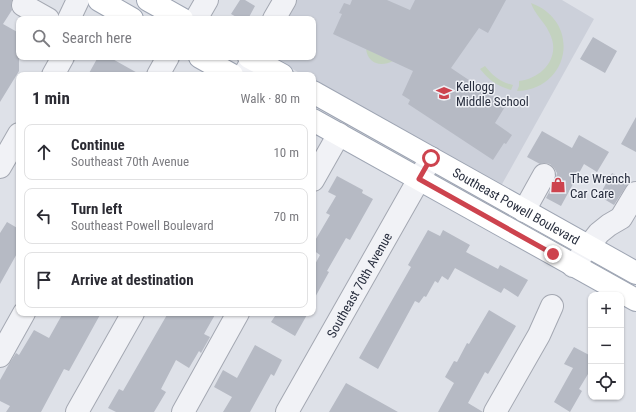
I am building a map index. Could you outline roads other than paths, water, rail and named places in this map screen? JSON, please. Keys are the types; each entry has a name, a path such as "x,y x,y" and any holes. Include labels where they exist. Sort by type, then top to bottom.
{"main road":[{"path":"99,0 127,16"},
{"path":"148,0 177,16"},
{"path":"205,60 227,72"},
{"path":"250,62 275,72"},
{"name":"Southeast Powell Boulevard","path":"316,94 589,246 635,270"},
{"name":"Southeast Powell Boulevard","path":"316,122 629,296"}],"street":[{"path":"70,16 78,0"},
{"path":"198,16 207,0"},
{"path":"276,16 285,0"},
{"path":"23,5 43,16"},
{"path":"55,72 61,60"},
{"path":"160,72 166,60"},
{"path":"316,175 339,134"},
{"path":"0,167 16,139"},
{"name":"Southeast 70th Avenue","path":"287,412 431,158"},
{"path":"524,210 544,175"},
{"path":"573,266 599,233 621,218 636,193"},
{"path":"629,296 635,270"},
{"path":"495,412 539,335 552,306"},
{"path":"0,356 22,316"},
{"path":"77,412 131,316"},
{"path":"183,412 236,316"}],"place":[{"name":"Kellogg Middle School","path":"444,93"},
{"name":"The Wrench Car Care","path":"558,185"}]}
